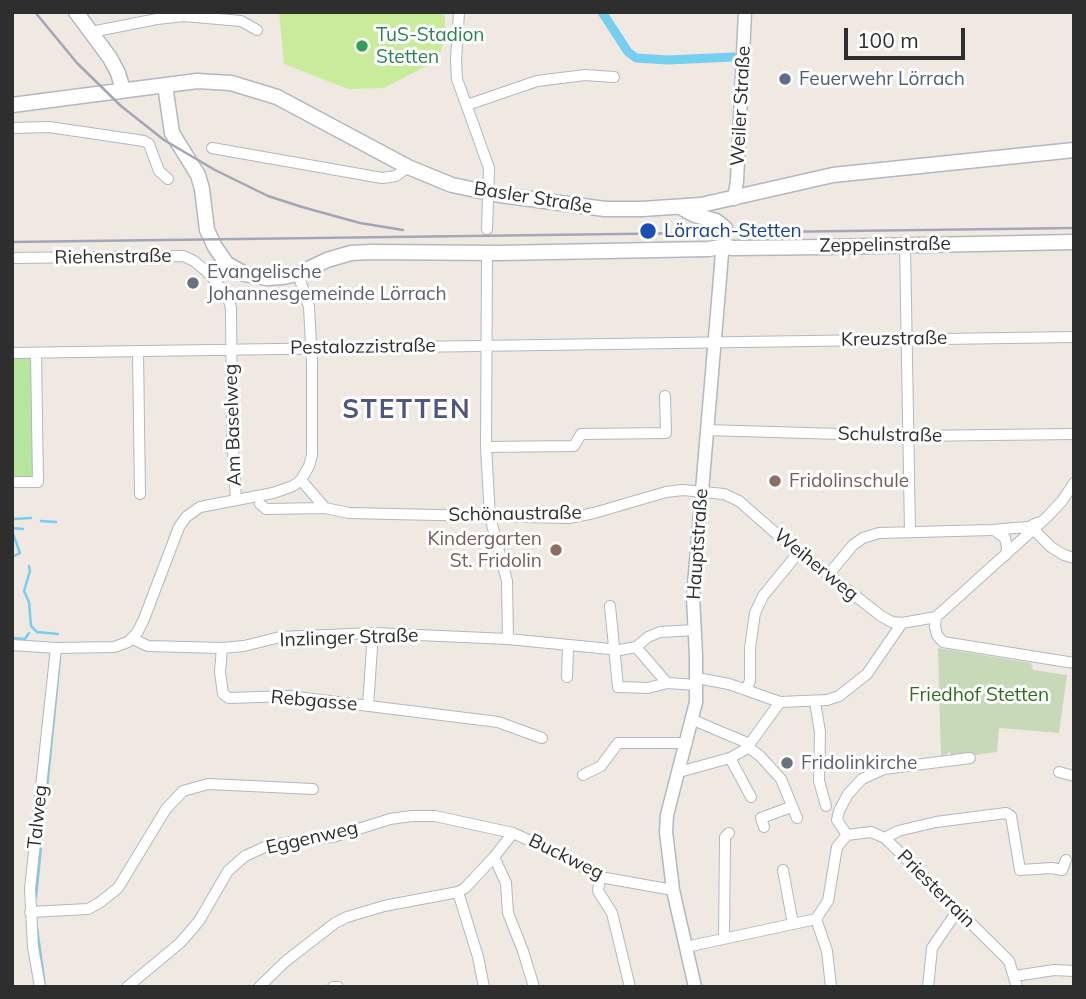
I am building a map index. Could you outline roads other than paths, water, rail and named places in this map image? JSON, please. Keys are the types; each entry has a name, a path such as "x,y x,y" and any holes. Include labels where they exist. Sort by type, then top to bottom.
{"main road":[{"path":"76,12 115,67 123,90"},
{"name":"Basler Straße","path":"12,105 211,81 264,92 408,167 452,185 592,208 679,207 734,199 833,175 1074,150"},
{"name":"Zeppelinstraße","path":"165,85 172,132 198,175 205,222 215,247 227,264 245,274 267,278 298,274 327,260 351,253 1074,242"},
{"name":"Hauptstraße","path":"726,246 724,228 734,199"},
{"path":"679,207 716,221 724,228"}],"street":[{"path":"459,12 457,79 489,168 487,229"},
{"name":"Weiler Straße","path":"734,199 745,12"},
{"path":"91,32 184,16 241,21 257,30"},
{"path":"467,105 537,81 585,75 614,77"},
{"path":"12,128 50,127 144,141 149,145 159,171 168,179"},
{"path":"212,148 382,178 396,176 408,167"},
{"name":"Hauptstraße","path":"695,987 673,890 666,832 667,815 693,720 697,681 693,597 722,253 726,246"},
{"path":"905,246 910,531"},
{"path":"487,253 486,447 491,517 507,581 508,639"},
{"name":"Riehenstraße","path":"12,258 183,256 206,271 229,300 231,350"},
{"path":"12,645 56,648 124,645 133,639 144,619 176,535 186,517 200,507 273,494 293,486 300,480 312,455 312,347 309,307 298,274"},
{"name":"Kreuzstraße","path":"714,342 1074,337"},
{"name":"Pestalozzistraße","path":"12,353 714,342"},
{"name":"Am Baselweg","path":"231,350 236,500"},
{"path":"138,352 140,494"},
{"path":"12,482 38,482 36,353"},
{"path":"486,447 574,446 581,434 666,433 665,396"},
{"name":"Schulstraße","path":"706,430 908,436 1074,434"},
{"path":"300,480 325,508"},
{"path":"610,606 618,687 649,688 667,683 697,681 746,690 780,702 815,702 839,696 866,674 902,623 936,622 1062,502 1073,485"},
{"name":"Schönaustraße","path":"260,504 266,509 325,508 349,513 569,518 666,492 702,491"},
{"name":"Weiherweg","path":"702,491 732,496 881,616 892,622 902,623"},
{"path":"829,574 853,545 863,538 879,533 992,530 1037,525"},
{"path":"1037,525 1051,547 1074,558"},
{"path":"992,530 1004,538 1006,555"},
{"path":"746,690 750,681 750,648 755,613 763,596 799,552"},
{"path":"936,622 937,635 943,642 1074,663"},
{"name":"Inzlinger Straße","path":"133,639 155,647 222,648 244,646 280,637 373,633 508,639 614,650 636,647 648,637 660,632 695,630"},
{"name":"Rebgasse","path":"368,706 373,633"},
{"path":"568,646 568,677"},
{"path":"636,647 667,683"},
{"name":"Talweg","path":"40,987 30,912 30,889 56,648"},
{"name":"Rebgasse","path":"222,648 220,672 223,694 229,698 289,696 498,722 542,738"},
{"path":"679,772 730,758 749,746 780,702"},
{"path":"815,702 820,732 819,781 826,806"},
{"path":"693,720 749,746 760,756 780,779 797,818"},
{"path":"583,775 601,766 618,743 687,743"},
{"path":"730,758 751,797"},
{"path":"686,947 817,919 828,901 837,847 847,835 837,820 839,811 848,794 862,779 872,773 906,765 970,758"},
{"path":"1059,772 1074,776"},
{"path":"30,912 88,909 118,888 166,809 183,791 208,784 313,789"},
{"path":"764,827 761,818 791,807"},
{"path":"885,838 898,831 936,822 1006,813 1010,816 1020,870 1064,865 1074,875"},
{"name":"Eggenweg","path":"127,987 180,943 192,929 228,871 244,856 269,845 333,837 390,819 412,816 435,816 513,833"},
{"name":"Priesterrain","path":"847,835 871,832 885,838 1009,961 1016,981"},
{"name":"Buckweg","path":"458,892 494,858 513,833 564,856 600,877 673,890"},
{"path":"724,938 725,837 729,833"},
{"path":"494,858 506,883 508,913 534,987"},
{"path":"783,870 793,924"},
{"path":"600,877 598,891 612,913 630,987"},
{"path":"259,987 286,961 335,923 347,917 384,906 458,892 478,957 484,987"},
{"path":"928,987 932,948 958,911"},
{"path":"817,919 827,951 831,987"},
{"path":"1016,981 1054,970 1074,971"},
{"path":"333,987 338,987"}],"waterway":[{"path":"602,12 628,52 636,58 668,60 733,57"},
{"path":"12,519 31,518"},
{"path":"41,521 56,522"},
{"path":"12,528 23,529"},
{"path":"12,531 20,553 12,557"},
{"path":"29,566 24,591 29,602 31,626 37,632 58,634"},
{"path":"12,638 25,639 29,633"},
{"path":"36,897 60,658"},
{"path":"37,928 45,987"}],"railway":[{"path":"35,12 77,63 121,106 164,140 215,170 268,196 360,223 403,230"},
{"path":"12,242 1074,228"}],"place":[{"name":"TuS-Stadion Stetten","path":"362,46"},
{"name":"Feuerwehr Lörrach","path":"785,79"},
{"name":"Lörrach-Stetten","path":"648,231"},
{"name":"Evangelische Johannesgemeinde Lörrach","path":"193,283"},
{"name":"Fridolinschule","path":"775,481"},
{"name":"Kindergarten St. Fridolin","path":"556,550"},
{"name":"Fridolinkirche","path":"787,763"}],"district":[{"name":"STETTEN","path":"407,410"}],"park label":[{"name":"Friedhof Stetten","path":"979,695"}]}
